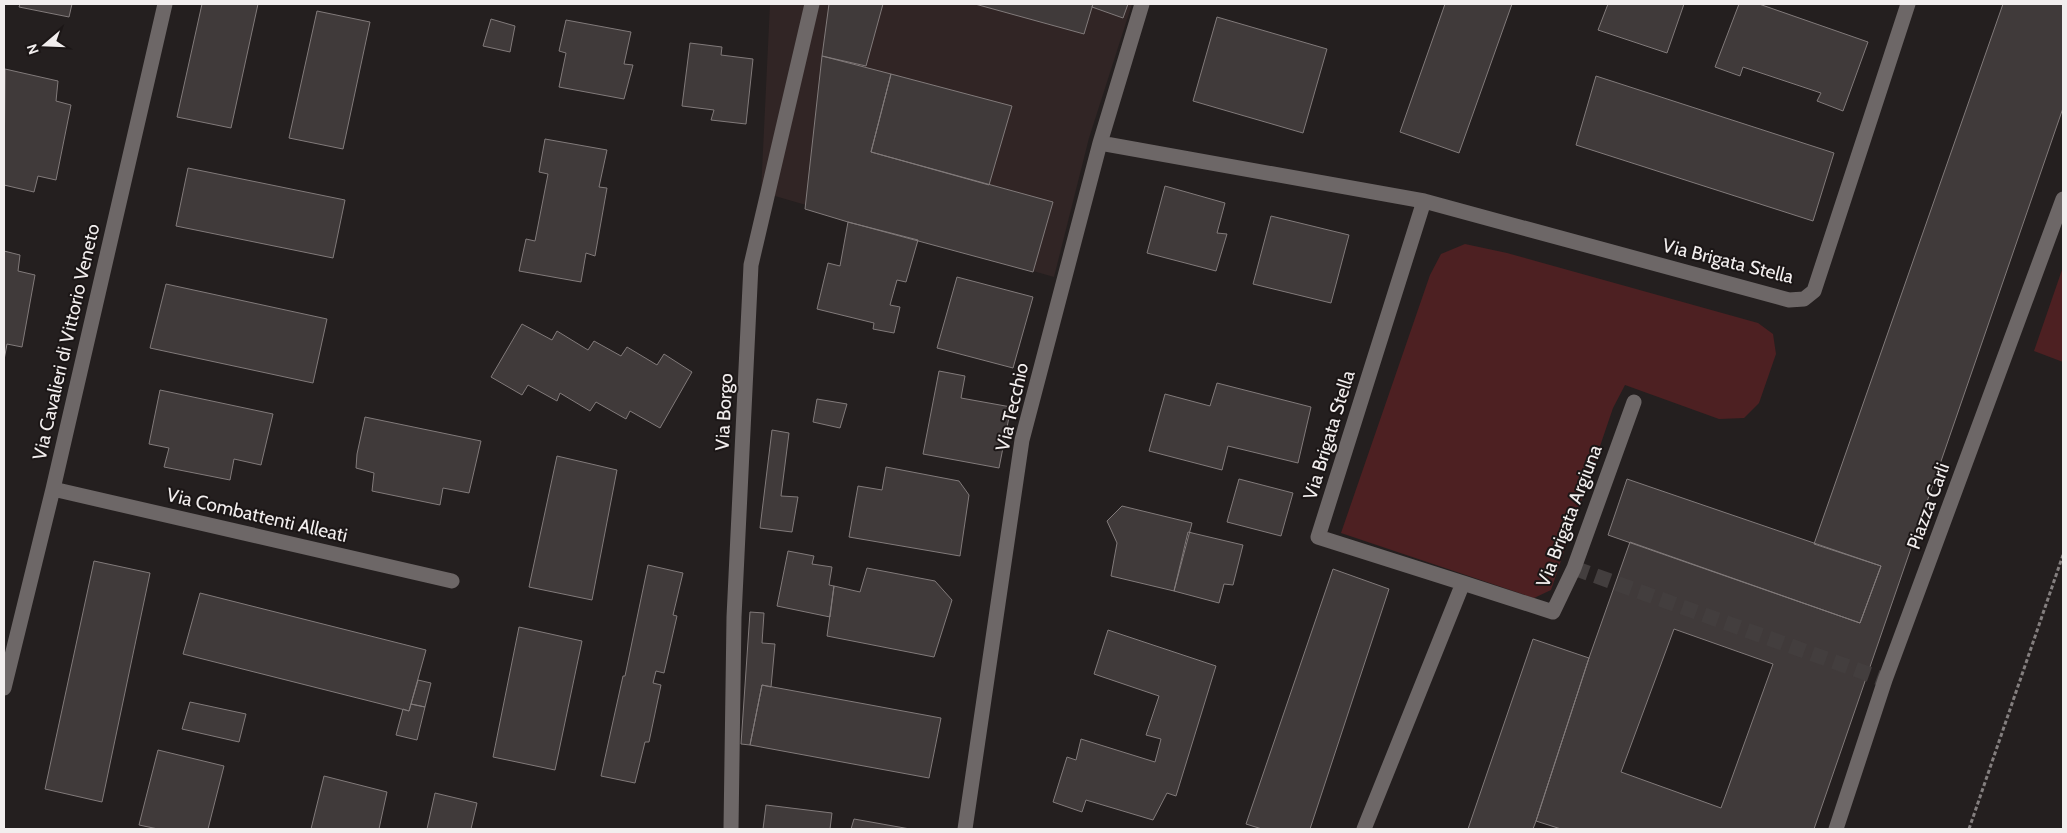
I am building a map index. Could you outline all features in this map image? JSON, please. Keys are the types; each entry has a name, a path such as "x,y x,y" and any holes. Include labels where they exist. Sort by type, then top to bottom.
{"street":[{"name":"Via Cavalieri di Vittorio Veneto","path":"4,688 53,489 165,4"},
{"name":"Via Borgo","path":"731,829 734,616 751,265 812,4"},
{"name":"Via Tecchio","path":"965,829 1022,440 1100,143 1142,4"},
{"name":"Via Brigata Stella","path":"1100,143 1424,202 1789,300 1804,299 1814,291 1908,4"},
{"name":"Piazza Carli","path":"1836,829 1885,680 2063,199"},
{"name":"Via Brigata Stella","path":"1318,537 1424,202"},
{"name":"Via Brigata Argiuna","path":"1318,537 1553,612 1574,568 1634,402"},
{"name":"Via Combattenti Alleati","path":"53,489 452,581"},
{"path":"1364,829 1463,583"}],"path":[{"path":"1969,829 2063,555"}],"shaded area":[{"path":"770,4 1132,4 1089,138 1054,277 761,192"},
{"path":"1465,244 1507,253 1758,323 1773,334 1776,354 1759,403 1744,418 1719,419 1625,385 1613,408 1551,590 1534,598 1341,533 1430,275 1441,254"},
{"path":"2063,267 2063,362 2034,351"}],"building":[{"path":"20,4 72,4 69,17 19,7"},
{"path":"202,4 258,4 231,128 177,117"},
{"path":"829,4 883,4 866,66 822,56"},
{"path":"975,4 1093,4 1084,34"},
{"path":"1093,4 1128,4 1123,18 1092,7"},
{"path":"1445,4 1512,4 1459,153 1400,132"},
{"path":"1608,4 1684,4 1667,53 1598,30"},
{"path":"1739,4 1759,4 1868,42 1843,111 1817,101 1821,93 1743,67 1740,76 1715,67"},
{"path":"2003,4 2063,4 2063,108 1814,829 1561,829 1536,821 1589,658 1630,542 1860,623 1881,566 1814,544","holes":["1674,629 1773,664 1721,808 1621,772"]},
{"path":"317,11 370,22 343,149 289,138"},
{"path":"1217,17 1327,49 1303,133 1193,101"},
{"path":"491,19 515,26 510,52 483,46"},
{"path":"566,20 631,32 624,64 633,65 624,99 559,87 566,53 559,51"},
{"path":"690,43 722,47 721,55 753,59 746,124 711,120 714,110 682,106"},
{"path":"822,56 891,74 871,152 1053,202 1033,272 805,209"},
{"path":"5,69 58,81 56,101 71,105 56,180 38,176 34,192 4,185"},
{"path":"891,74 1012,106 989,185 871,152"},
{"path":"1596,76 1834,153 1813,221 1576,145"},
{"path":"545,139 607,150 599,187 607,188 595,256 586,253 581,282 519,271 526,239 535,241 548,174 539,172"},
{"path":"188,168 345,200 333,258 176,226"},
{"path":"1165,186 1225,203 1217,233 1227,234 1216,271 1147,253"},
{"path":"1271,216 1349,235 1331,303 1253,284"},
{"path":"848,222 918,240 906,282 897,280 890,305 900,307 894,333 873,329 874,323 817,309 828,263 840,266"},
{"path":"4,251 20,255 18,271 35,275 22,347 7,344 4,360"},
{"path":"957,277 1033,297 1013,368 937,348"},
{"path":"166,284 327,319 313,383 150,348"},
{"path":"522,324 552,340 557,331 588,350 594,341 621,356 627,347 657,365 664,354 692,372 660,428 630,411 626,419 596,402 590,411 560,393 557,401 528,385 522,395 491,377"},
{"path":"939,371 965,376 961,398 1011,407 999,468 923,454"},
{"path":"1217,383 1311,407 1298,463 1228,446 1222,470 1149,451 1165,394 1210,406"},
{"path":"160,390 273,414 261,465 234,459 230,480 164,467 169,448 149,444"},
{"path":"817,399 847,404 840,428 813,422"},
{"path":"365,417 481,441 469,493 443,488 440,505 372,491 374,473 356,468"},
{"path":"772,430 789,433 781,496 798,497 792,532 760,528"},
{"path":"557,456 617,470 592,600 529,587"},
{"path":"886,467 959,481 969,495 960,556 849,537 858,486 882,490"},
{"path":"1239,479 1293,493 1281,536 1227,522"},
{"path":"1627,479 1881,566 1860,623 1608,535"},
{"path":"1122,506 1192,523 1174,591 1111,576 1117,543 1107,521"},
{"path":"1188,532 1243,545 1233,585 1224,584 1219,603 1174,591"},
{"path":"788,551 814,556 812,564 832,567 829,585 834,586 830,617 777,606"},
{"path":"94,561 150,573 102,802 45,789"},
{"path":"648,565 683,573 673,615 677,616 664,673 656,671 653,683 661,685 649,742 645,742 635,783 601,776 623,676 625,676"},
{"path":"867,568 935,581 952,600 934,657 827,636 834,586 860,592"},
{"path":"1333,569 1389,589 1310,829 1262,829 1246,824"},
{"path":"200,593 426,650 409,711 183,654"},
{"path":"750,612 764,613 762,643 775,644 771,687 762,685 750,745 741,744"},
{"path":"519,627 582,641 555,770 493,757"},
{"path":"1108,630 1216,666 1176,796 1167,793 1153,820 1086,800 1082,812 1053,802 1067,757 1076,760 1081,739 1155,762 1161,739 1146,735 1159,696 1094,674"},
{"path":"1533,639 1589,658 1536,821 1533,829 1468,829"},
{"path":"418,680 431,683 425,707 411,704"},
{"path":"762,685 941,718 929,778 750,745"},
{"path":"190,702 246,714 239,742 182,729"},
{"path":"411,704 425,707 417,740 396,735 403,709 409,711"},
{"path":"158,750 224,766 208,829 158,829 139,825"},
{"path":"324,776 387,792 379,829 311,829"},
{"path":"435,793 477,803 471,829 427,829"},
{"path":"766,805 832,813 830,829 763,829"},
{"path":"854,819 910,829 851,829"}],"tunnel":[{"path":"1574,568 1885,680"}]}
